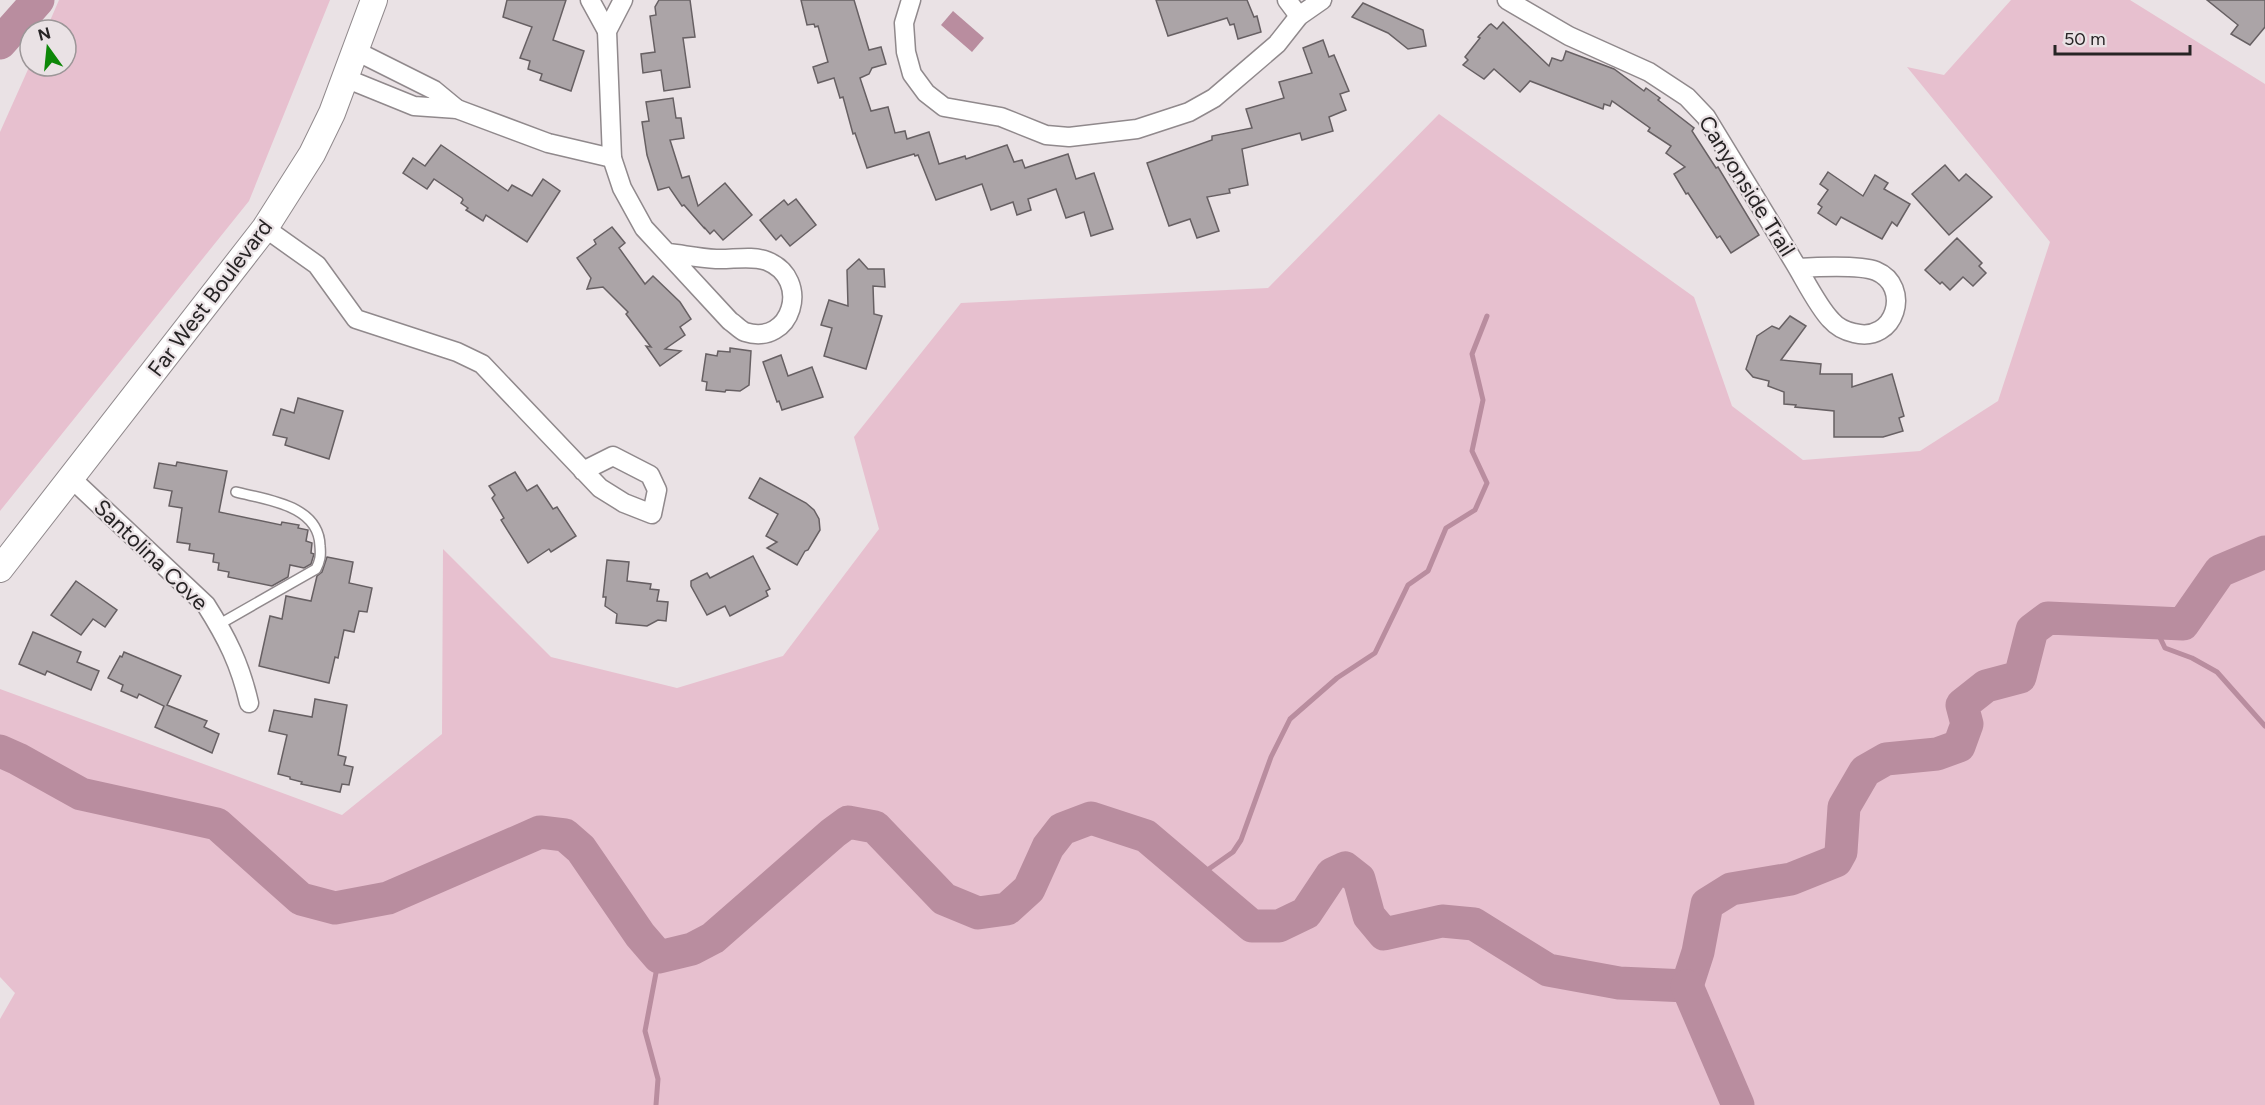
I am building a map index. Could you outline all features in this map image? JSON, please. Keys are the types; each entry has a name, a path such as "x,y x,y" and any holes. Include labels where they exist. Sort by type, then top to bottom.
{"street":[{"name":"Far West Boulevard","path":"0,569 265,228 312,154 332,113 374,0"},
{"path":"590,0 607,31 612,158 622,188 644,228 730,321 744,332 760,333 777,329 789,315 794,301 789,281 779,267 765,260 716,259 669,253"},
{"path":"607,31 623,0"},
{"path":"911,0 904,22 906,52 912,74 926,93 944,106 1001,117 1046,135 1069,137 1137,129 1189,112 1214,98 1277,44 1299,16 1322,0"},
{"path":"1287,0 1299,16"},
{"name":"Canyonside Trail","path":"1507,0 1569,36 1649,72 1687,97 1706,117 1829,319 1843,330 1860,335 1876,333 1889,324 1896,309 1896,295 1887,279 1875,270 1841,267 1798,268"},
{"path":"354,50 434,90 457,109"},
{"path":"345,78 414,106 457,109 548,142 612,158"},
{"path":"265,228 317,265 356,319 457,352 482,364 583,471"},
{"name":"Santolina Cove","path":"72,479 206,605 219,625 241,670 249,703"}],"lane":[{"path":"219,625 316,569 321,560 318,530 313,522 295,508 236,492"}],"shaded area":[{"path":"59,0 330,0 249,201 0,511 0,132 24,78 78,78 78,18 51,18"},
{"path":"2011,0 2130,0 2265,84 2265,1105 0,1105 0,1019 15,993 0,977 0,689 342,815 442,734 443,549 551,657 677,688 783,656 879,529 854,437 961,303 1268,288 1439,114 1694,297 1732,406 1803,460 1920,451 1998,401 2050,242 1907,67 1944,75"},
{"path":"953,11 984,38 972,52 941,25"}],"building":[{"path":"507,0 566,0 553,40 584,51 571,91 540,80 542,74 528,69 530,61 520,58 532,27 503,17"},
{"path":"659,0 690,0 695,37 683,38 690,87 664,91 661,70 643,73 641,54 655,52 650,16 656,15 655,7"},
{"path":"801,0 854,0 869,50 881,47 886,64 872,68 869,74 860,78 871,111 888,107 895,133 905,131 907,139 929,132 939,164 965,156 966,159 1007,145 1014,162 1022,160 1025,168 1068,154 1076,179 1094,173 1113,229 1091,236 1084,212 1066,218 1056,189 1028,199 1031,210 1017,215 1013,202 991,210 982,184 936,200 918,155 914,154 867,168 855,133 853,134 843,97 840,98 834,78 818,83 813,67 828,62 818,26 807,25"},
{"path":"1156,0 1247,0 1254,17 1257,16 1261,32 1238,39 1234,24 1230,25 1227,18 1168,36"},
{"path":"2207,0 2265,0 2265,27 2250,45 2231,34 2238,25"},
{"path":"1363,3 1423,30 1426,46 1408,49 1388,33 1352,17"},
{"path":"1503,22 1549,66 1552,58 1563,60 1566,51 1614,69 1644,91 1646,88 1660,98 1658,100 1694,128 1692,131 1716,168 1718,167 1759,235 1731,253 1720,236 1717,238 1674,174 1685,167 1666,153 1671,146 1648,131 1650,128 1612,101 1610,106 1604,104 1603,109 1530,81 1520,92 1494,69 1484,79 1463,65 1468,60 1465,57 1480,38 1478,37 1489,25 1497,29"},
{"path":"1323,40 1329,57 1334,55 1349,91 1340,94 1346,110 1329,117 1333,131 1302,140 1300,133 1242,149 1248,185 1229,189 1230,193 1207,197 1219,231 1197,238 1190,219 1169,226 1147,163 1212,140 1212,136 1252,128 1246,109 1284,98 1279,82 1312,73 1303,48"},
{"path":"673,98 676,118 681,118 684,138 670,140 682,178 689,176 698,206 725,183 752,215 723,240 714,230 710,234 684,205 682,206 669,187 658,190 647,155 642,122 649,121 646,102"},
{"path":"441,145 508,191 512,185 532,196 543,179 560,191 527,242 486,215 483,221 466,210 468,208 461,203 462,198 434,179 427,189 403,173 413,158 425,166"},
{"path":"1945,165 1959,181 1966,174 1992,197 1949,235 1912,194"},
{"path":"1828,172 1863,196 1875,175 1888,183 1884,189 1910,204 1897,226 1892,222 1882,239 1841,217 1836,225 1818,213 1822,207 1818,204 1828,190 1820,184"},
{"path":"796,199 816,225 790,246 781,235 776,240 760,220 784,200 788,205"},
{"path":"612,227 625,243 619,248 645,284 653,276 680,302 691,319 680,327 685,335 665,349 681,351 660,366 646,346 651,347 626,314 628,312 603,287 587,289 591,278 577,258 596,244 594,240"},
{"path":"1957,238 1982,263 1979,266 1986,273 1973,286 1963,277 1950,290 1925,270"},
{"path":"859,259 868,269 884,269 885,287 873,286 874,314 882,316 866,369 824,356 832,328 821,325 829,300 848,306 847,270"},
{"path":"1790,316 1806,326 1781,360 1821,364 1820,374 1852,374 1852,387 1892,374 1904,416 1899,418 1903,431 1883,437 1834,437 1834,411 1784,404 1784,392 1768,386 1769,381 1753,377 1746,369 1757,336 1772,326 1779,329"},
{"path":"730,348 751,351 749,385 740,391 706,390 707,382 702,381 706,354 717,356 718,351 730,352"},
{"path":"781,355 788,376 812,367 823,397 782,410 763,362"},
{"path":"298,398 343,411 329,459 285,445 287,438 273,435 281,409 294,413"},
{"path":"177,462 227,471 219,512 281,525 282,522 299,525 298,528 308,530 306,541 312,543 311,553 314,554 311,564 304,568 290,565 288,577 272,586 228,577 229,572 218,570 219,563 213,562 214,554 189,550 190,544 177,542 182,508 169,506 172,491 154,488 159,463 176,466"},
{"path":"515,472 527,491 537,485 553,509 557,507 576,536 551,552 549,549 528,563 501,520 504,518 492,498 495,495 489,486"},
{"path":"760,478 806,503 819,519 820,530 797,565 767,548 777,542 766,536 778,514 749,498"},
{"path":"753,556 770,589 766,591 768,596 730,616 725,606 707,615 691,586 691,581 707,573 710,578"},
{"path":"327,557 353,562 349,583 372,588 367,612 359,611 354,632 344,630 338,658 335,657 329,683 259,666 270,616 282,619 286,596 311,601 317,576 322,572"},
{"path":"607,560 629,562 627,581 651,584 650,589 659,590 657,601 668,602 666,621 658,620 647,626 616,623 617,614 605,606 606,597 603,597"},
{"path":"76,581 117,610 105,627 93,619 81,635 51,615"},
{"path":"33,632 81,652 77,662 99,671 91,690 47,671 45,675 19,664"},
{"path":"124,652 181,676 167,705 207,721 204,727 219,734 212,753 155,727 164,706 139,694 137,698 121,691 123,685 108,678"},
{"path":"315,699 347,705 338,755 346,757 344,765 353,767 349,785 342,784 340,792 301,784 302,782 278,774 287,735 269,731 274,710 312,717"}],"waterway":[{"path":"0,43 38,0"},
{"path":"1196,878 1233,852 1241,840 1271,757 1290,719 1337,678 1375,653 1408,585 1428,571 1446,528 1475,510 1487,483 1472,451 1483,400 1472,354 1487,316"},
{"path":"0,751 81,794 217,824 301,899 335,908 388,898 540,832 565,835 581,849 640,935 659,957 692,949 713,938 848,822 875,827 944,899 978,913 1007,909 1029,889 1048,847 1062,829 1091,818 1146,836 1252,926 1279,926 1306,913 1332,874 1345,868 1359,879 1369,916 1384,934 1442,921 1474,924 1548,970 1619,983 1687,986 1698,952 1707,904 1731,889 1791,879 1836,861 1841,852 1844,807 1865,771 1886,759 1937,754 1959,746 1967,724 1962,705 1986,686 2020,677 2032,630 2048,618 2183,624 2220,571 2265,552"},
{"path":"2152,621 2165,648 2192,658 2217,672 2265,726"},
{"path":"656,1105 658,1079 645,1031 659,957"},
{"path":"1687,986 1738,1105"}]}
